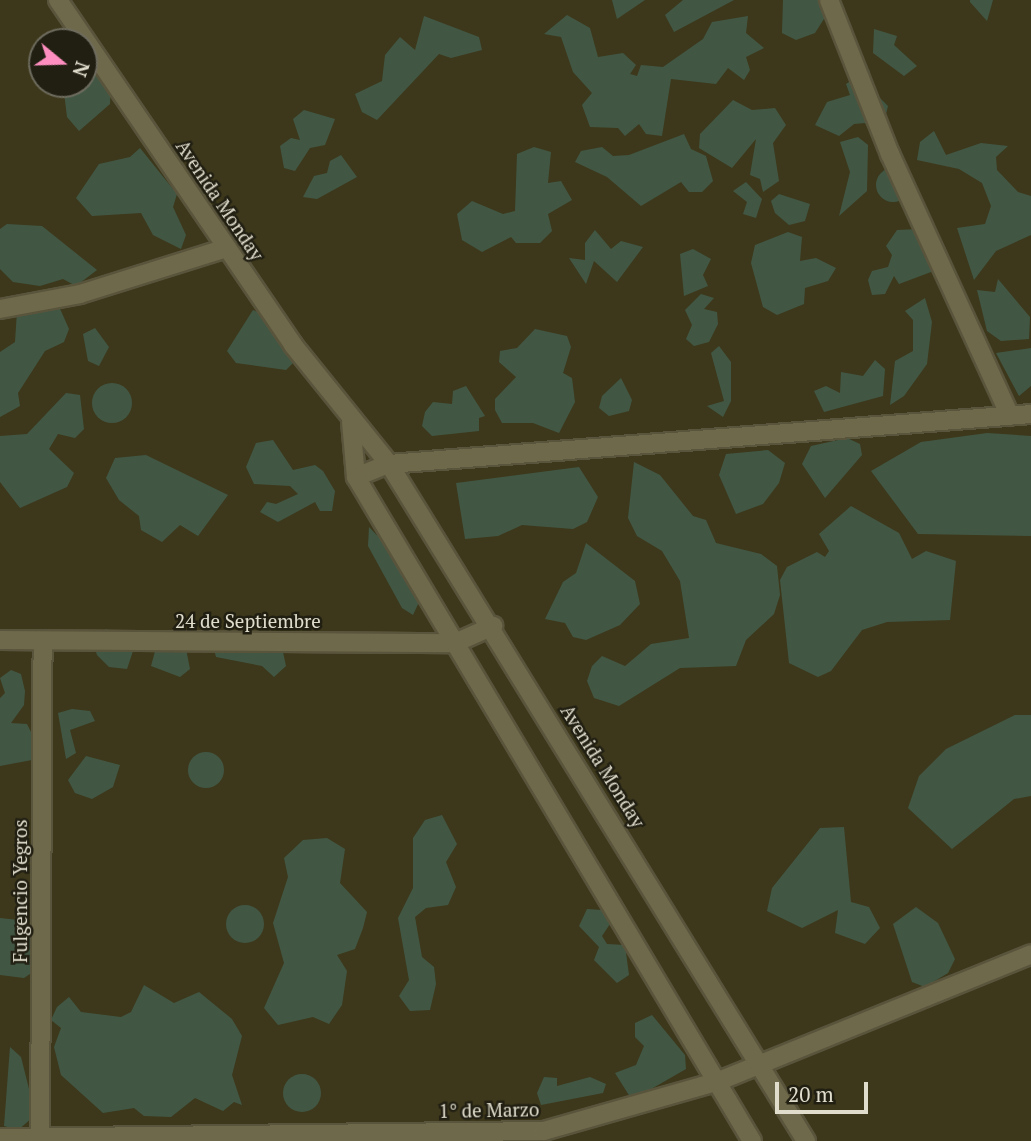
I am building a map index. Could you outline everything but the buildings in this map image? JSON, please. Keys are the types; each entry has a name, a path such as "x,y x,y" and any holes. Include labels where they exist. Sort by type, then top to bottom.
{"street":[{"name":"Avenida Monday","path":"58,0 351,422 389,464 762,1063 806,1141"},
{"path":"829,0 890,154 1010,416"},
{"path":"0,309 80,294 228,248"},
{"path":"356,477 389,464 1031,414"},
{"path":"351,422 356,477 752,1141"},
{"name":"24 de Septiembre","path":"0,640 455,643 492,626"},
{"name":"Fulgencio Yegros","path":"40,1139 43,642"},
{"name":"1° de Marzo","path":"0,1138 544,1136 719,1082 1031,954"}],"green space":[{"path":"612,0 645,0 617,19"},
{"path":"683,0 734,0 674,32 665,15"},
{"path":"783,0 836,0 815,33 796,40 782,33"},
{"path":"970,0 993,0 987,21 970,2"},
{"path":"567,15 590,28 598,57 623,53 636,65 630,74 637,76 641,65 663,67 703,39 712,22 748,16 746,33 764,48 746,57 750,70 744,80 728,68 716,84 671,79 662,136 646,134 639,124 625,136 618,128 590,127 582,105 592,93 573,72 561,37 544,34"},
{"path":"424,16 479,37 482,50 451,58 439,54 377,120 362,112 355,94 382,81 385,55 400,37 415,50"},
{"path":"874,29 897,36 894,45 917,66 904,76 873,53"},
{"path":"869,69 875,93 888,106 885,118 870,132 865,123 854,124 839,136 815,125 827,102 850,95 846,84"},
{"path":"98,74 101,74 111,86 110,104 79,131 67,117 65,98 98,98"},
{"path":"733,100 752,110 775,108 786,125 773,143 779,181 763,192 760,179 750,175 756,139 732,168 699,148 700,134"},
{"path":"304,110 335,119 325,145 310,148 295,171 284,168 280,146 291,138 300,140 293,119"},
{"path":"934,131 946,155 981,143 1008,146 996,157 997,170 1018,192 1031,196 1031,235 996,251 974,280 957,228 985,224 991,206 982,183 959,169 917,160 920,142"},
{"path":"684,134 691,149 706,156 713,181 702,192 689,192 681,182 641,206 607,177 575,162 581,151 602,147 613,156 629,155"},
{"path":"858,137 868,145 867,191 839,216 850,172 840,142"},
{"path":"534,147 551,152 548,183 561,181 572,200 548,214 552,231 540,243 516,243 511,237 482,252 462,240 457,214 472,201 503,214 515,211 517,154"},
{"path":"140,148 177,194 173,207 186,235 181,249 153,235 141,213 92,216 76,198 99,164 130,157"},
{"path":"341,155 357,177 317,199 303,197 314,176 327,173 330,161"},
{"path":"893,168 905,173 910,185 905,197 893,202 881,197 876,185 881,173"},
{"path":"746,182 762,199 756,218 743,214 747,202 733,191"},
{"path":"779,194 810,204 805,221 789,225 775,213 771,201"},
{"path":"7,224 42,226 97,270 76,286 63,279 40,286 13,282 0,269 0,229"},
{"path":"920,229 939,269 899,284 894,276 885,294 872,295 868,280 872,271 888,267 892,255 886,246 897,230"},
{"path":"595,230 611,249 621,241 643,247 617,282 594,261 586,284 569,258 585,260 585,243"},
{"path":"788,232 802,237 800,261 816,258 836,268 828,281 805,288 804,304 777,315 763,307 751,263 755,245"},
{"path":"693,249 711,259 703,275 708,286 684,296 680,254"},
{"path":"998,279 1030,317 1029,339 1001,341 987,331 977,290 995,292"},
{"path":"53,293 69,329 64,342 45,351 18,393 20,406 0,417 0,352 15,342 17,311"},
{"path":"701,294 714,298 704,309 717,312 718,324 709,342 694,346 686,339 692,325 685,310"},
{"path":"925,298 932,322 927,364 904,396 890,405 895,361 913,351 913,320 905,311"},
{"path":"253,310 293,327 297,359 286,370 236,363 227,351"},
{"path":"95,328 109,347 99,366 88,361 83,334"},
{"path":"535,329 567,336 571,347 563,373 572,378 575,402 559,433 533,423 502,423 495,410 495,399 516,377 499,362 500,351 517,348"},
{"path":"719,346 731,362 731,401 723,417 707,406 724,401 711,353"},
{"path":"1031,348 1031,386 1019,396 996,353"},
{"path":"875,360 885,369 883,396 824,412 814,391 826,386 840,393 841,372 863,376"},
{"path":"621,378 632,400 629,411 609,416 599,408 602,396"},
{"path":"112,383 120,384 126,389 131,395 131,411 126,417 120,422 112,423 104,422 98,417 93,411 92,403 93,395 98,389 104,384"},
{"path":"466,386 485,416 479,418 479,431 432,436 422,426 425,412 433,402 452,404 453,391"},
{"path":"66,393 80,395 84,429 75,438 58,434 49,449 74,473 67,487 20,508 0,482 0,436 27,434"},
{"path":"987,433 1031,436 1031,536 918,534 871,471 921,442"},
{"path":"847,438 860,444 862,455 825,498 802,464 811,446"},
{"path":"273,440 293,470 315,465 323,471 335,491 332,511 320,511 315,502 278,522 260,512 267,502 276,504 298,494 290,486 254,484 246,467 256,443"},
{"path":"768,450 785,463 779,483 763,504 736,514 719,475 726,454"},
{"path":"146,455 228,495 198,536 180,525 162,542 141,530 139,516 119,500 106,478 115,458"},
{"path":"634,462 660,475 693,516 706,520 716,543 761,554 777,566 780,595 774,614 746,640 736,666 680,668 619,706 594,698 587,681 592,666 602,656 625,666 651,644 689,638 680,581 662,551 637,536 628,518"},
{"path":"579,467 598,497 587,522 573,529 522,525 498,536 465,539 456,483"},
{"path":"851,506 899,533 912,559 926,551 956,561 950,620 887,622 862,630 831,671 818,677 789,663 780,580 787,567 817,552 825,557 829,551 819,534"},
{"path":"369,527 400,559 419,602 413,615 402,608 368,546"},
{"path":"586,543 635,581 640,604 620,625 586,640 573,637 565,623 545,619 563,582 576,573"},
{"path":"106,629 123,635 133,651 127,669 109,667 97,655 93,643"},
{"path":"160,633 186,649 190,669 180,677 151,666"},
{"path":"213,645 283,652 286,666 274,677 262,666 216,657"},
{"path":"11,670 21,674 25,691 24,705 11,723 27,724 36,742 32,760 0,766 0,698 5,693 0,678"},
{"path":"72,709 90,711 95,721 70,730 76,753 66,759 58,713"},
{"path":"1015,715 1031,715 1031,796 1014,799 952,849 908,808 919,776 946,749"},
{"path":"206,752 219,757 224,770 219,783 206,788 193,783 188,770 193,757"},
{"path":"86,756 120,765 113,787 92,799 75,793 68,780"},
{"path":"442,815 457,844 446,862 456,887 448,905 426,908 415,917 422,957 434,967 436,984 430,1010 410,1011 399,996 409,980 398,918 413,888 413,838 425,820"},
{"path":"844,827 851,902 869,907 880,928 865,944 835,933 838,910 802,928 767,911 772,888 820,828"},
{"path":"327,838 345,849 340,883 367,912 363,928 355,949 337,955 347,971 342,1005 329,1024 313,1017 278,1025 264,1008 284,963 273,923 288,877 284,858 303,840"},
{"path":"245,905 258,911 264,924 258,937 245,943 232,937 226,924 232,911"},
{"path":"916,907 938,923 955,959 948,973 925,987 912,982 893,924"},
{"path":"587,909 602,910 612,921 602,936 607,944 625,945 629,975 617,983 594,960 599,947 579,926"},
{"path":"0,918 19,920 33,932 39,968 24,978 0,975"},
{"path":"144,985 174,1003 199,992 232,1019 242,1036 232,1075 242,1105 234,1102 223,1111 195,1098 171,1117 144,1116 134,1108 103,1113 61,1075 54,1047 61,1028 51,1020 57,1007 69,997 81,1012 121,1017 131,1012"},
{"path":"652,1015 685,1055 686,1069 632,1100 615,1073 636,1065 644,1046 635,1037 635,1023"},
{"path":"10,1047 21,1057 32,1101 32,1118 18,1130 4,1126"},
{"path":"302,1074 315,1080 321,1093 315,1106 302,1112 289,1106 283,1093 289,1080"},
{"path":"544,1077 557,1078 557,1086 590,1077 606,1084 603,1093 541,1105 537,1093"}]}
